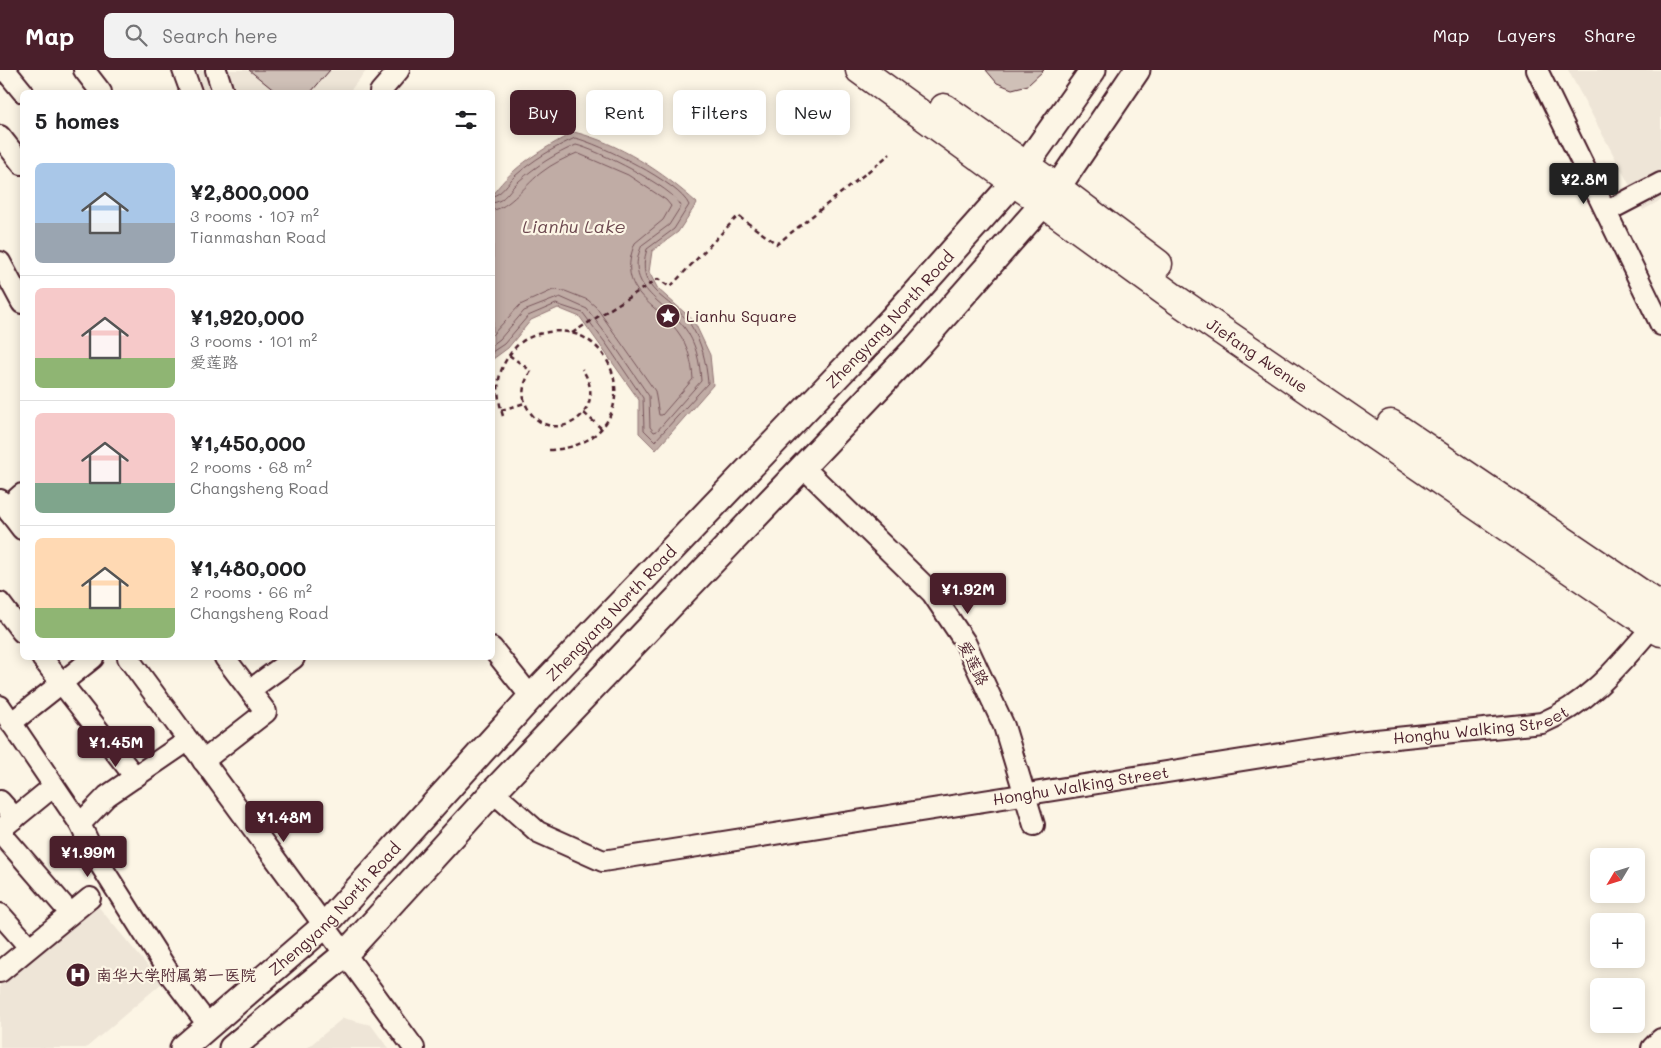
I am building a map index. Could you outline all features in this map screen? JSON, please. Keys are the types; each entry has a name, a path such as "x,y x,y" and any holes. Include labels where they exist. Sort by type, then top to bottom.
{"highway":[{"name":"Jiefang Avenue","path":"860,70 1050,195 1174,298 1658,621"},
{"name":"Jiefang Avenue","path":"890,70 1020,174"}],"main road":[{"name":"Zhengyang North Road","path":"183,1048 320,930 531,698 891,320 1020,174 1093,70"},
{"name":"Zhengyang North Road","path":"232,1048 340,958 493,792 918,346 1050,195 1137,70"}],"street":[{"path":"5,70 21,90"},
{"path":"84,70 95,90"},
{"path":"183,70 190,90"},
{"path":"216,70 222,90"},
{"path":"368,90 385,70"},
{"path":"382,90 399,70"},
{"path":"1537,70 1661,325"},
{"path":"1546,70 1661,307"},
{"path":"1613,208 1661,183"},
{"path":"0,262 20,299"},
{"name":"爱莲路","path":"803,467 932,593 965,642 1004,726 1034,825"},
{"path":"0,485 14,507 20,524"},
{"path":"0,603 20,629"},
{"name":"Honghu Walking Street","path":"493,792 538,832 603,861 989,802 1025,794 1357,742 1542,723 1559,716 1589,697 1658,621"},
{"path":"495,652 531,698"},
{"path":"44,660 135,777"},
{"path":"90,660 62,682 6,714 80,824 96,858 172,976 208,1026"},
{"path":"117,660 180,746 320,930"},
{"path":"129,660 203,761 400,1048"},
{"path":"203,761 266,712 227,660"},
{"path":"250,690 291,660"},
{"path":"80,824 107,796 180,746"},
{"path":"5,826 54,786"},
{"path":"0,801 5,826 64,906"},
{"path":"0,972 90,898"},
{"path":"0,914 24,940"},
{"path":"340,958 414,1048"},
{"path":"1652,1048 1661,1039"}],"path":[{"path":"572,333 658,279 670,287 738,216 778,244 890,154"},
{"path":"503,416 497,398 498,378 509,354 517,345 534,335 553,330 572,333 590,341 604,355 613,372 616,392 612,412 602,429 587,441 569,449 549,450"},
{"path":"509,354 531,371 525,381 523,392 525,403 530,413 548,425 570,424 584,413 590,400 591,389 588,378 582,369"},
{"path":"501,410 525,403"},
{"path":"584,413 602,429"}],"shaded area":[{"path":"197,70 367,70 351,90 203,90"},
{"path":"1568,70 1661,70 1661,200 1643,210"},
{"name":"南华大学附属第一医院","path":"87,893 162,983 86,1048 0,1048 0,968"},
{"path":"343,1018 371,1025 388,1048 307,1048"}],"water":[{"name":"Lianhu Lake","path":"576,133 607,143 640,160 670,180 697,203 678,232 652,251 649,272 658,289 694,321 710,355 713,385 656,450 639,433 639,400 580,317 558,308 531,320 508,348 495,358 495,192 510,174 540,151 569,135 576,135"}],"building":[{"path":"249,70 330,70 313,90 274,90"},
{"path":"986,70 1044,70 1028,85 1012,89 997,83"}],"place":[{"name":"Lianhu Square","path":"668,316"},
{"name":"南华大学附属第一医院","path":"78,975"}]}
